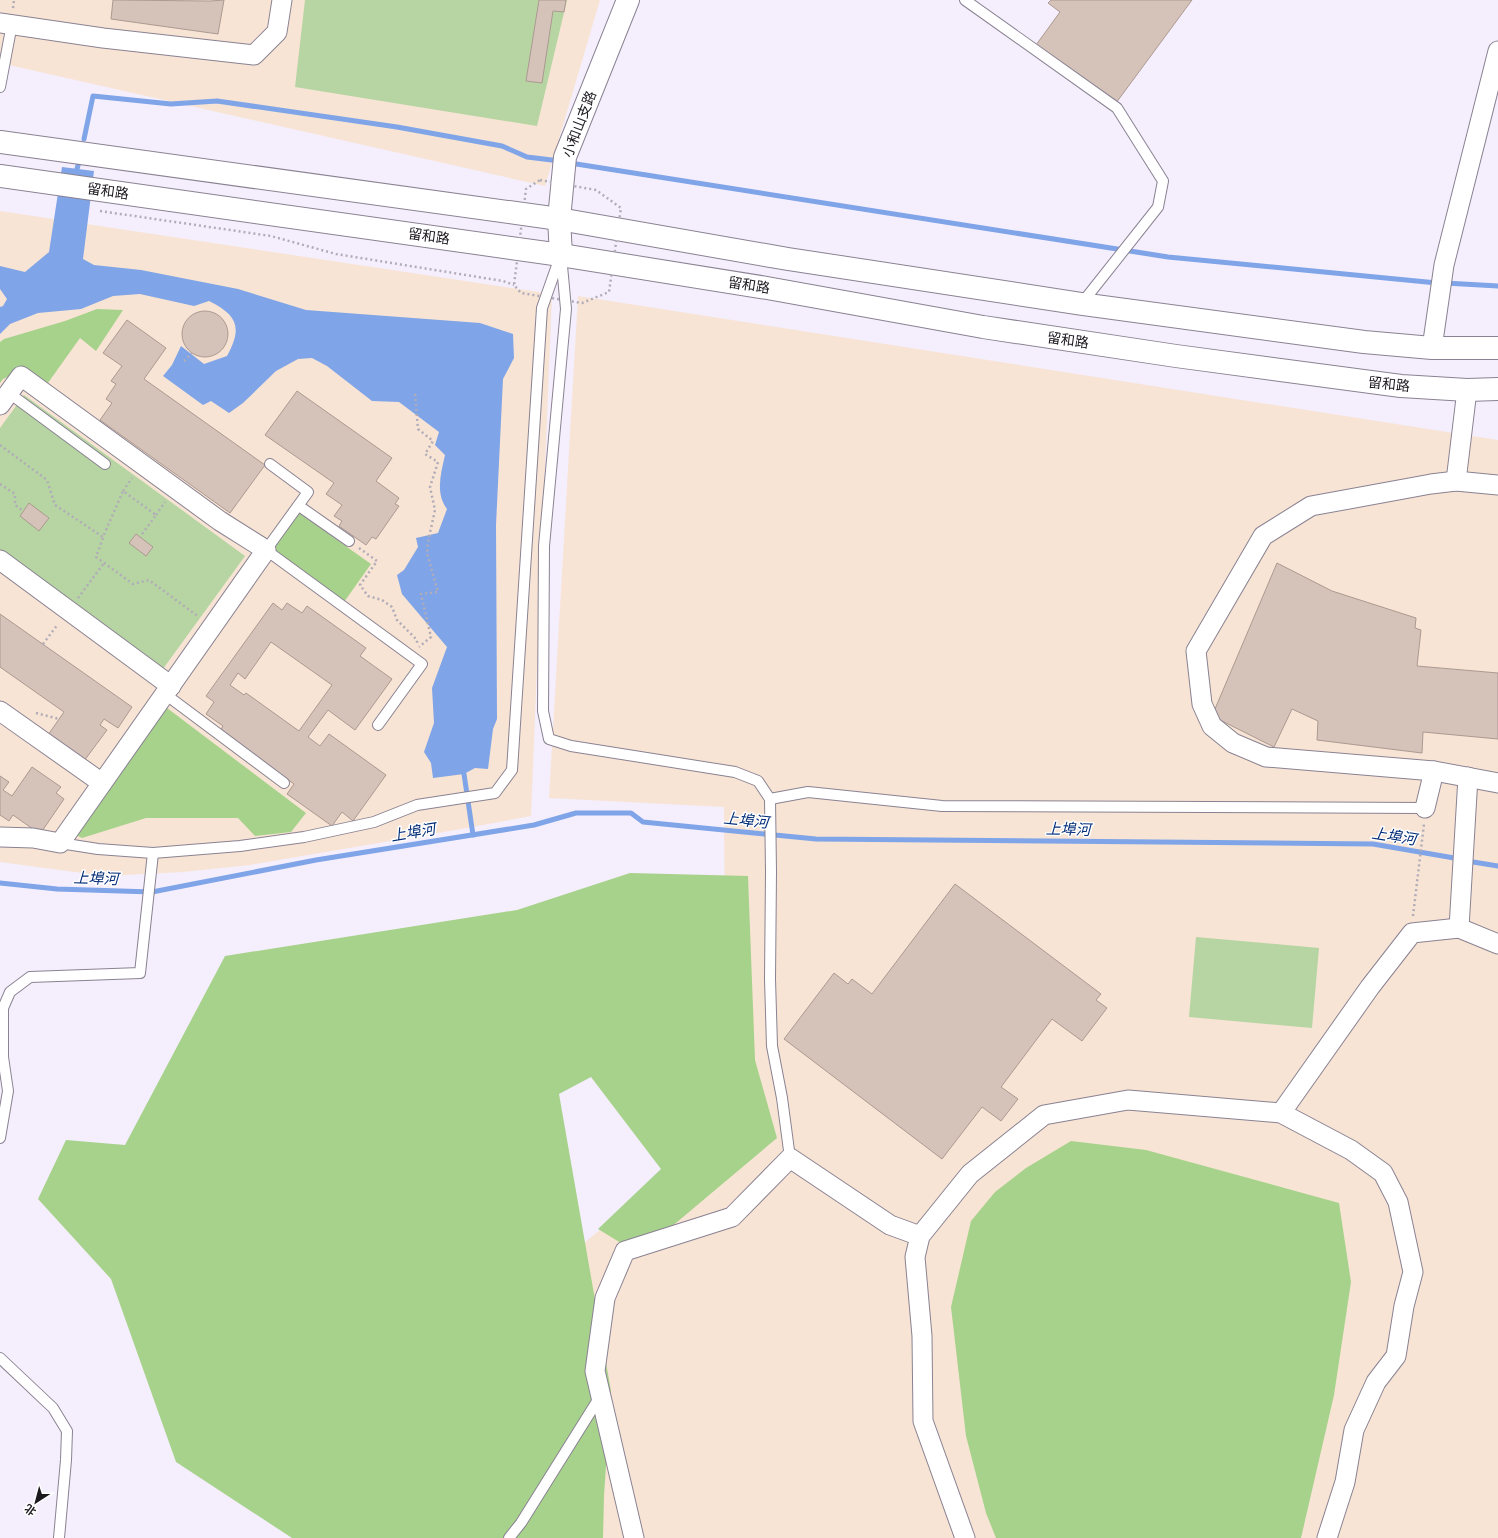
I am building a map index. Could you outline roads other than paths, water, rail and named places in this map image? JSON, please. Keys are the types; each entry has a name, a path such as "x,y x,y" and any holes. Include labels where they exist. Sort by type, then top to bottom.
{"main road":[{"name":"小和山支路","path":"561,255 559,218 564,163 628,0"},
{"path":"0,142 559,218 788,259 1082,304 1364,342 1432,348 1498,348"},
{"name":"留和路","path":"0,176 561,255 767,288 982,327 1168,355 1401,386 1467,390 1498,389"}],"street":[{"path":"6,23 103,38 254,55 277,32 282,0"},
{"path":"1432,348 1444,265 1498,51"},
{"path":"0,837 34,838 60,843 266,550 220,521 21,376 5,399"},
{"path":"1456,480 1467,390"},
{"path":"1498,485 1456,480 1311,506 1263,536 1196,651 1202,704 1212,726 1233,743 1266,757 1434,771 1498,783"},
{"path":"0,560 69,610 168,690"},
{"path":"0,711 102,783"},
{"path":"1425,808 1434,771"},
{"path":"1459,928 1468,777"},
{"path":"1281,1113 1370,987 1412,933 1459,928 1498,944"},
{"path":"965,1538 923,1421 922,1336 915,1257 920,1236 970,1174 1044,1115 1128,1100 1281,1113 1351,1150 1383,1173 1398,1202 1413,1272 1404,1306 1396,1356 1376,1382 1354,1430 1345,1482 1327,1538"},
{"path":"634,1538 595,1371 605,1298 625,1251 732,1217 790,1158 890,1225 920,1236"}],"lane":[{"path":"965,0 1116,108 1163,181 1158,208 1082,304"},
{"path":"0,87 6,23"},
{"path":"60,843 98,849 153,853 240,846 304,838 374,822 417,805 495,793 512,770 542,308 561,255"},
{"path":"561,255 566,309 544,546 543,711 549,739 571,746 735,772 758,781 770,799 770,979 772,1046 782,1098 790,1158"},
{"path":"5,399 105,464"},
{"path":"270,464 308,492 266,550 422,664 378,725"},
{"path":"299,506 349,540"},
{"path":"168,690 284,783"},
{"path":"770,799 808,792 942,806 1425,808"},
{"path":"0,1138 8,1091 3,1057 3,1008 10,992 30,977 140,973 153,853"},
{"path":"0,1358 53,1408 67,1431 59,1538"},
{"path":"509,1538 521,1523 601,1395"}],"water":[{"path":"62,167 94,171 83,259 94,265 141,270 238,289 306,310 480,323 513,334 514,358 503,379 496,525 497,719 493,729 488,769 475,768 464,774 433,778 431,763 424,752 434,723 432,688 447,647 402,594 397,575 404,570 418,547 416,538 438,533 447,509 443,503 440,490 445,455 435,445 439,432 399,402 372,401 327,366 312,358 298,359 276,371 243,403 229,413 211,401 203,405 163,376 172,365 181,346 204,364 227,356 235,337 236,330 234,323 226,311 209,301 194,306 140,294 113,296 81,309 38,313 10,324 0,334 0,307 3,306 7,299 0,289 0,266 25,272 49,252"}],"waterway":[{"path":"84,139 93,96 171,104 217,101 397,127 502,146 527,157 560,161"},
{"path":"77,169 80,158"},
{"path":"570,163 1168,257 1437,283"},
{"path":"1445,283 1498,286"},
{"path":"464,774 473,835"},
{"name":"上埠河","path":"0,883 57,889 152,892 316,860 534,825 576,813 631,813 643,822 816,839 1373,844 1460,859"},
{"name":"上埠河","path":"1467,861 1498,866"}]}
